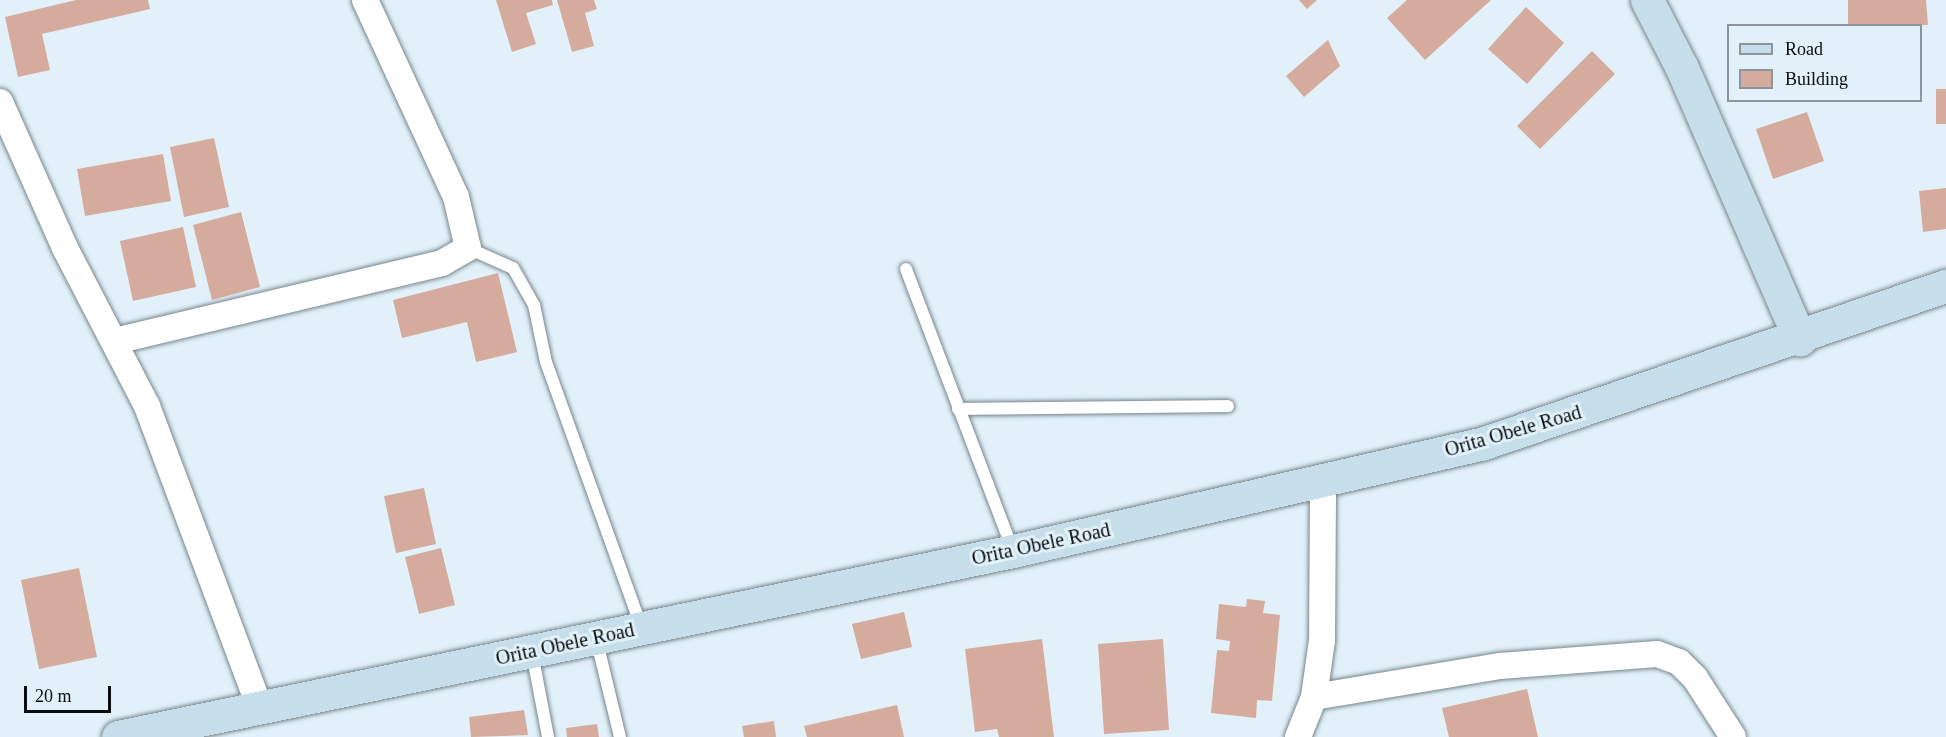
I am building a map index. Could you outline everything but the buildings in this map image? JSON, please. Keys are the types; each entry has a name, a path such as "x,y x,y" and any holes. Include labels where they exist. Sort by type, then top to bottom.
{"main road":[{"path":"1647,0 1682,68 1800,339"},
{"name":"Orita Obele Road","path":"118,737 1013,551 1323,482 1484,443 1800,339 1946,286"}],"street":[{"path":"115,341 442,263 468,249 456,197 365,0"},
{"path":"0,102 40,195 151,417 260,708"},
{"path":"1298,737 1314,697 1322,640 1323,482"},
{"path":"1314,697 1500,666 1657,654 1679,662 1695,678 1733,737"}],"lane":[{"path":"468,249 513,268 534,305 546,362 641,627"},
{"path":"906,270 1013,551"},
{"path":"958,410 1228,406"},
{"path":"596,637 620,737"},
{"path":"531,651 548,737"}]}
